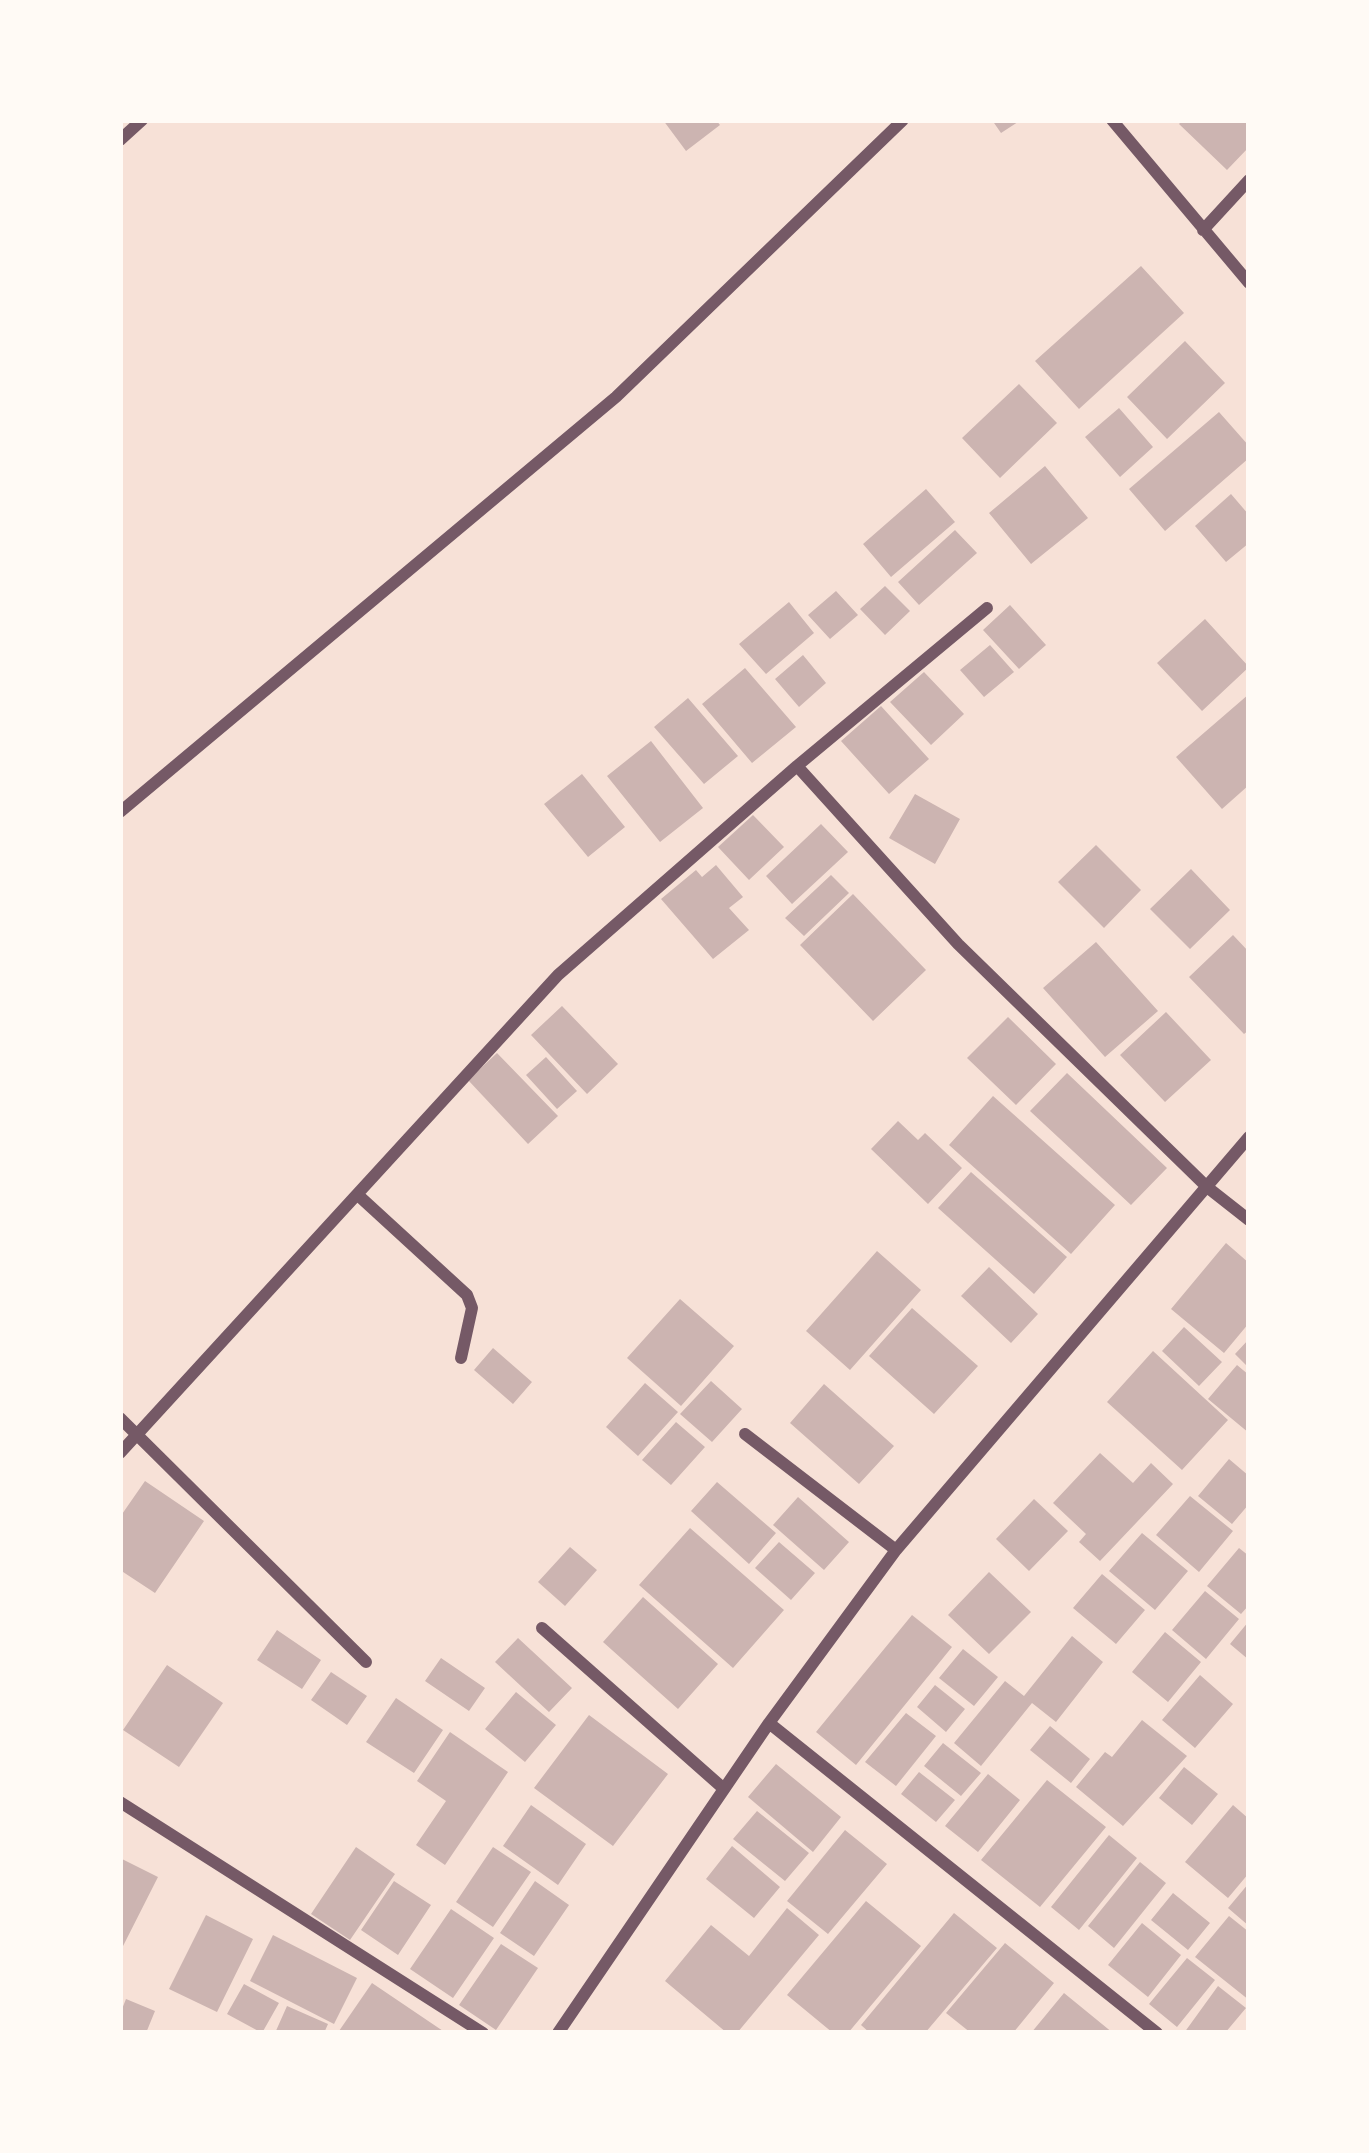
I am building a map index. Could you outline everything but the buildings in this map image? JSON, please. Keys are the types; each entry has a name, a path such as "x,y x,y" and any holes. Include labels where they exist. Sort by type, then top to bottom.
{"street":[{"path":"120,140 142,120"},
{"path":"120,812 616,397 903,120"},
{"path":"1112,120 1249,283"},
{"path":"1203,230 1249,179"},
{"path":"120,1453 558,975 987,608"},
{"path":"797,766 958,944 1207,1187 1249,1220"},
{"path":"558,2033 769,1723 896,1550 1249,1137"},
{"path":"359,1196 467,1294 472,1308 461,1358"},
{"path":"120,1418 367,1662"},
{"path":"745,1434 896,1550"},
{"path":"542,1628 724,1789"},
{"path":"769,1723 1157,2033"},
{"path":"120,1802 483,2033"}]}
